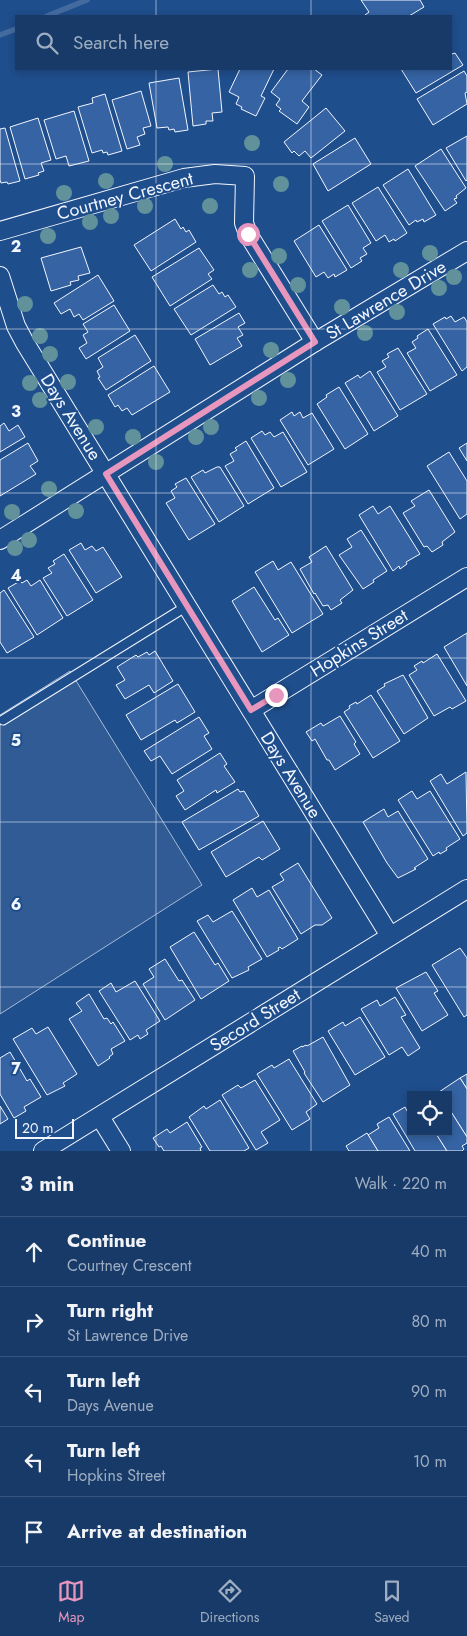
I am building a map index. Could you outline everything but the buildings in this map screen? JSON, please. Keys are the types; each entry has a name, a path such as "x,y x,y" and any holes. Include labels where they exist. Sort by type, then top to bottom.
{"street":[{"name":"Courtney Crescent","path":"0,231 184,178 215,174 245,176 244,223 248,234 315,342"},
{"name":"St Lawrence Drive","path":"0,540 315,342 467,251"},
{"name":"Days Avenue","path":"0,276 16,326 25,343 390,936"},
{"name":"Hopkins Street","path":"251,710 467,577"},
{"name":"Secord Street","path":"43,1151 467,889"},
{"path":"100,1117 121,1151"}],"lane":[{"path":"3,720 187,606"}],"shaded area":[{"path":"70,671 202,885 0,1014 0,715"}],"waterway":[{"path":"50,15 87,0"},
{"path":"0,35 15,29"}],"route":[{"path":"248,234 315,342 106,474 251,710 276,695"}]}
